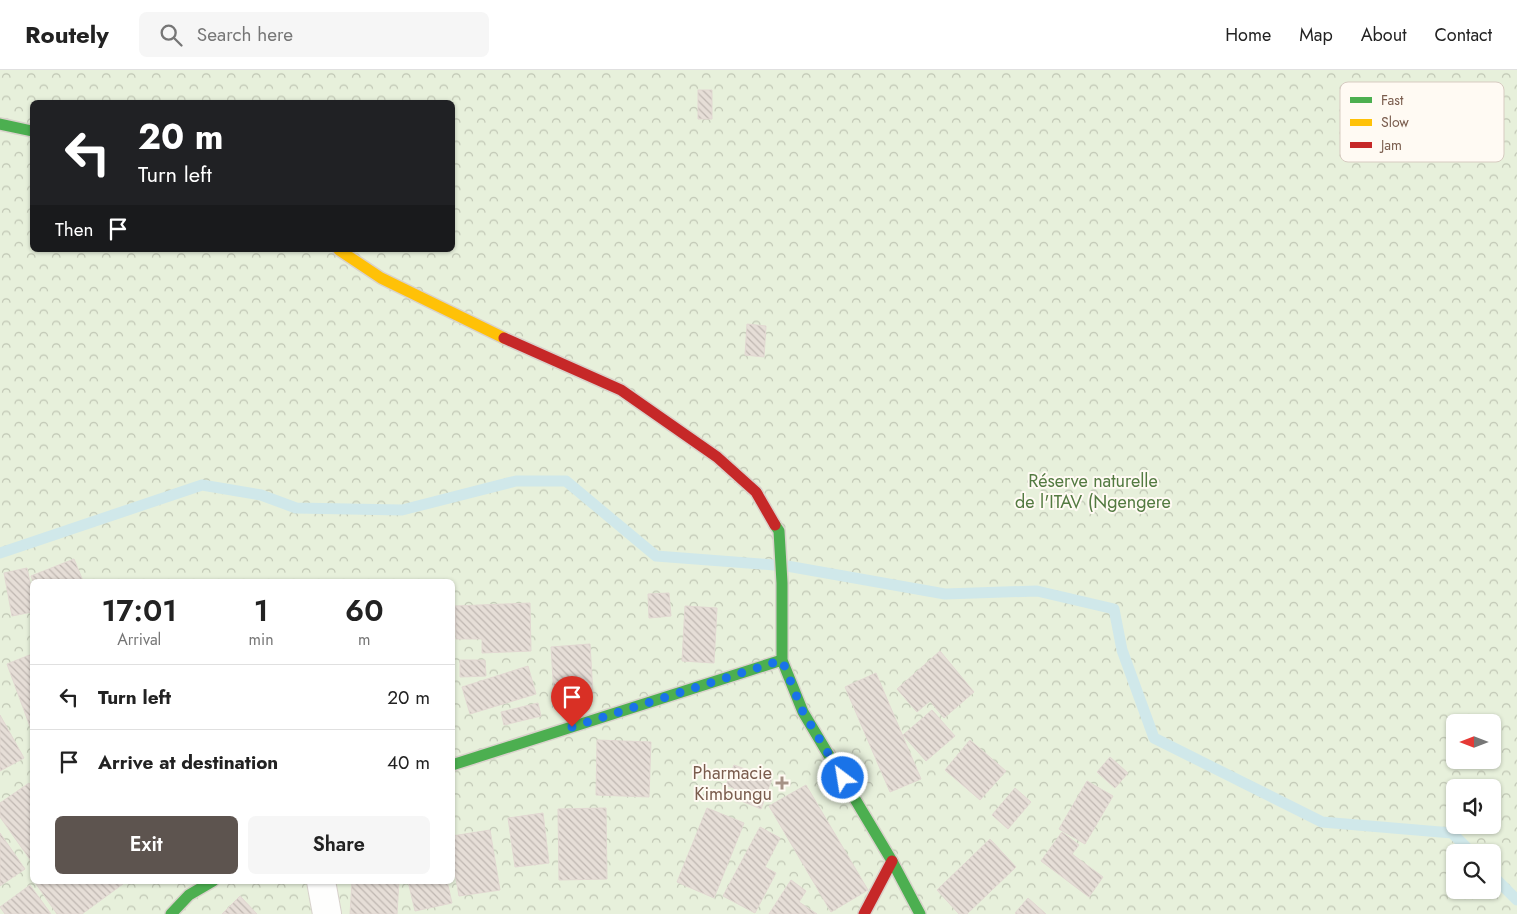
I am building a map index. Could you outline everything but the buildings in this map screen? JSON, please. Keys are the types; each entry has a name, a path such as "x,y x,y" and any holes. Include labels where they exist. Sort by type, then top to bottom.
{"street":[{"path":"0,124 30,130"},
{"path":"342,252 381,278 486,330 621,390 717,456 756,492 779,532 782,583 782,660 803,712 892,861 920,914"},
{"path":"455,764 782,660"},
{"path":"864,914 892,861"},
{"path":"171,914 189,895 209,884"},
{"path":"321,884 327,914"}],"green space":[{"name":"Réserve naturelle de l'ITAV (Ngengere","path":"0,70 1517,70 1517,914 0,914"}],"waterway":[{"path":"0,553 202,485 261,495 296,508 402,510 516,481 566,481 656,556 787,566 945,594 1037,591 1114,609 1122,650 1154,738 1322,822 1452,833 1463,844"},
{"path":"1501,884 1517,900"}],"traffic: fast":[{"path":"0,124 30,131"},
{"path":"775,525 779,531 782,583 782,660 803,712 892,861 920,914"},
{"path":"455,764 782,660"},
{"path":"171,914 189,895 208,884"}],"traffic: slow":[{"path":"342,252 381,278 504,338"}],"traffic: jam":[{"path":"504,338 621,390 717,457 756,492 775,525"},
{"path":"864,914 892,861"}],"place":[{"name":"Pharmacie Kimbungu","path":"782,783"}],"route":[{"path":"572,727 782,660 803,712 843,778"}]}
